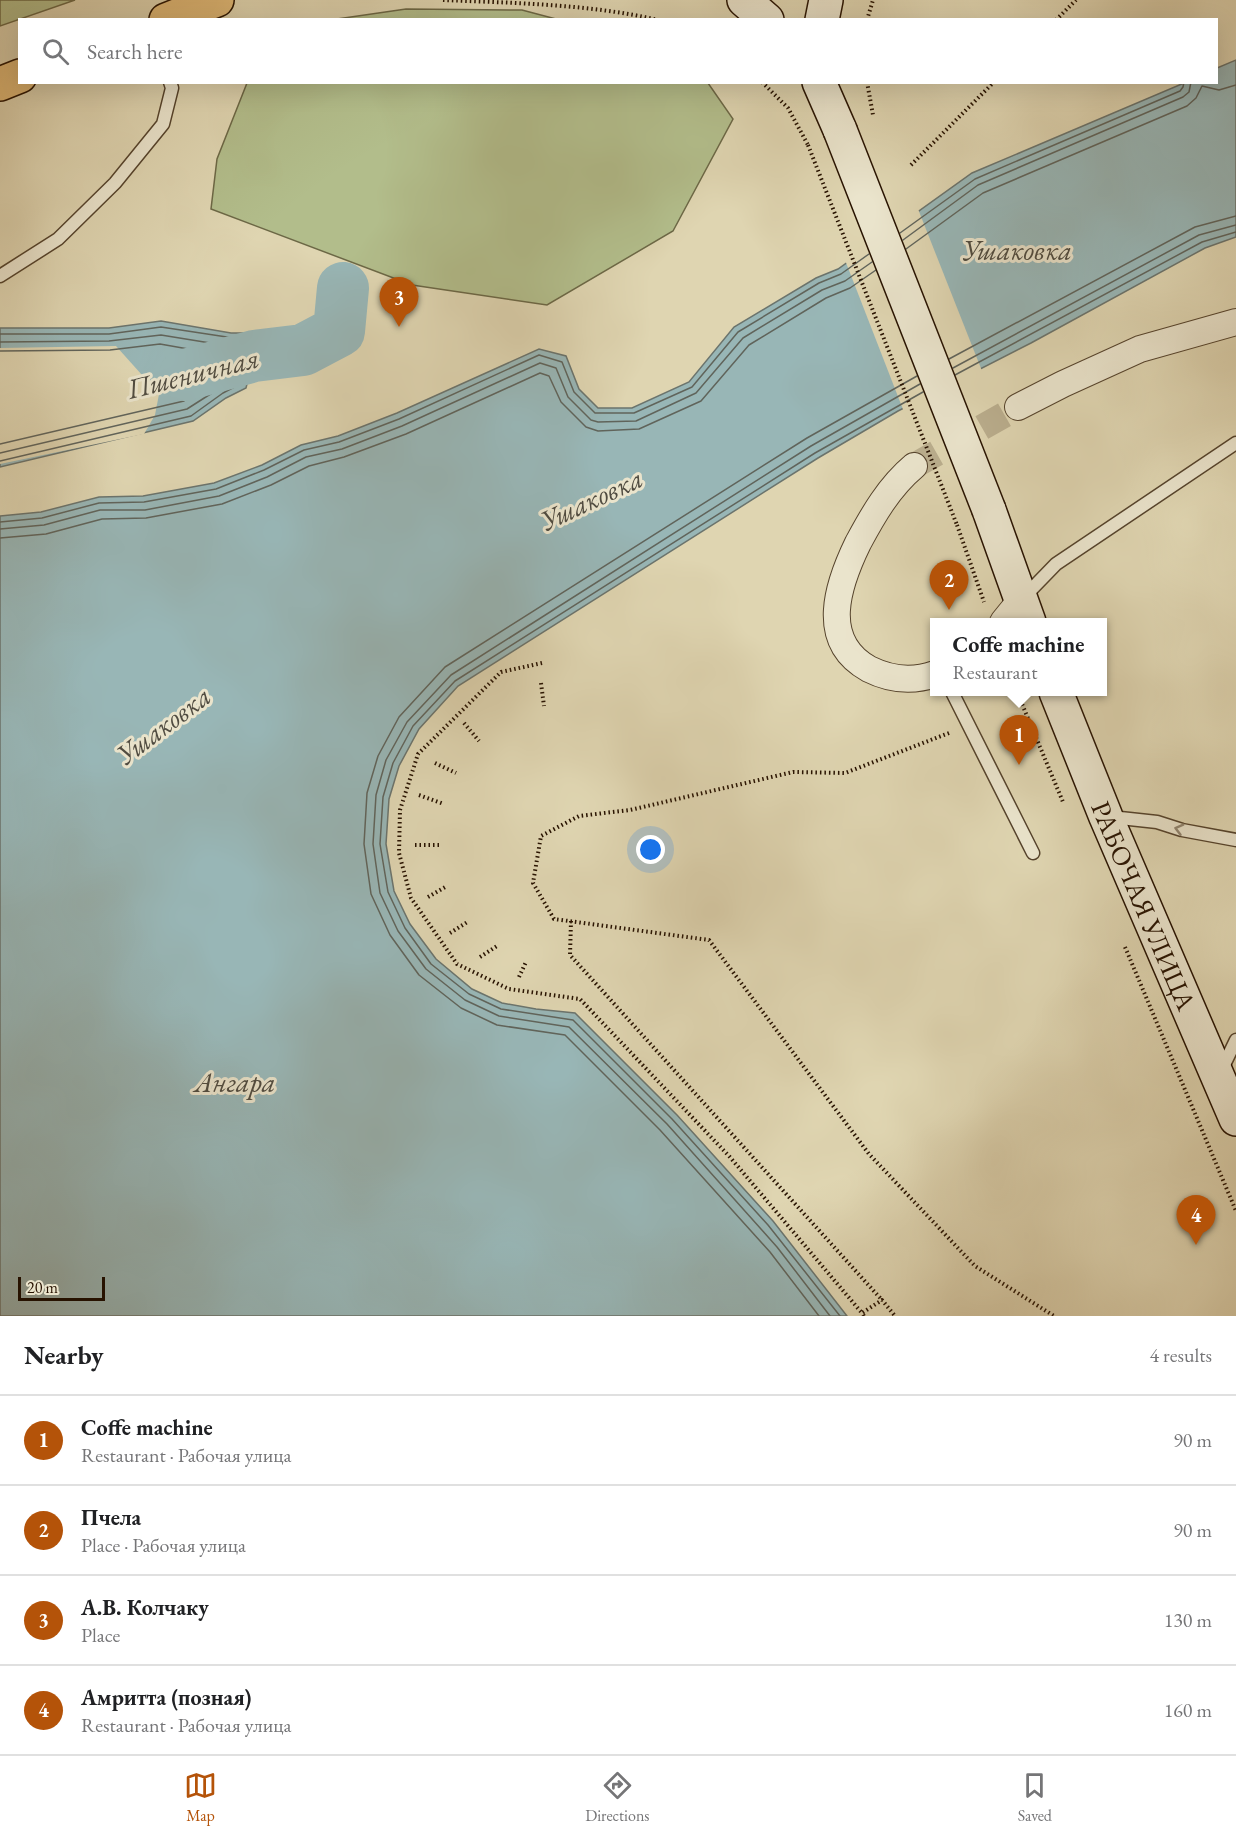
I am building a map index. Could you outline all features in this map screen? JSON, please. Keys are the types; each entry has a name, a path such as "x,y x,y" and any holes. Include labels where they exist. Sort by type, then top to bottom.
{"main road":[{"path":"171,18 217,0"},
{"path":"744,0 764,18"},
{"path":"822,18 826,0"},
{"path":"0,84 18,77"},
{"path":"820,84 989,510 1010,614"},
{"name":"РАБОЧАЯ УЛИЦА","path":"1058,696 1106,817 1236,1119"}],"street":[{"path":"1018,407 1140,349 1236,322"},
{"path":"914,466 897,482 868,523 844,574 838,592 836,612 839,632 848,649 862,665 878,674 897,679 930,675"}],"lane":[{"path":"0,276 58,239 115,183 164,124 172,88 171,84"},
{"path":"1010,614 1056,564 1236,443"},
{"path":"954,696 1033,853"},
{"path":"1106,817 1157,822 1182,830 1236,840"},
{"path":"1218,1077 1236,1040"}],"path":[{"path":"443,0 522,3 635,14 650,18"},
{"path":"868,18 873,0"},
{"path":"1058,18 1076,0"},
{"path":"764,84 788,108 808,145 957,525 1010,614"},
{"path":"867,84 873,115"},
{"path":"911,165 992,84"},
{"path":"542,663 501,672 418,754 400,810 399,853 411,898 457,964 509,990 580,999 729,1156 863,1315 882,1300"},
{"path":"541,683 544,706"},
{"path":"1019,696 1066,808"},
{"path":"464,723 479,741"},
{"path":"969,726 845,773 793,772 630,810 579,816 541,836 533,883 554,919 709,940 869,1154 975,1266 1054,1316"},
{"path":"435,763 456,773"},
{"path":"419,795 444,804"},
{"path":"415,845 439,845"},
{"path":"428,897 447,886"},
{"path":"450,933 469,921"},
{"path":"571,921 570,955 895,1316"},
{"path":"1122,939 1236,1211"},
{"path":"480,957 496,946"},
{"path":"519,977 526,962"}],"green space":[{"path":"0,0 75,0 18,18 0,26"},
{"path":"406,9 522,10 552,18 344,18"},
{"path":"247,84 709,84 733,119 673,231 547,305 412,285 211,209 217,159"}],"water":[{"name":"Ангара","path":"1236,60 1236,237 1205,248 1031,343 898,411 818,458 458,686 419,729 399,766 389,799 386,844 394,891 410,924 436,959 472,989 502,1003 575,1013 677,1115 773,1221 847,1316 0,1316 0,516 41,512 99,497 143,496 214,483 262,465 301,445 338,436 397,413 539,349 566,356 579,389 598,408 632,408 689,382 734,327 816,278 838,269 972,173 1182,84 1218,84 1218,68"},
{"path":"161,321 231,333 246,333 254,356 246,388 226,398 193,421 0,467 0,328 109,328"}],"pier":[{"path":"918,209 982,371 904,412 845,260"},
{"path":"116,346 159,394 155,415 144,434 0,464 0,348"}],"waterway":[{"name":"Пшеничная","path":"185,375 254,356 303,350 339,331 343,288"}],"tunnel":[{"path":"914,466 1018,407"}],"place":[{"name":"А.В. Колчаку","path":"399,327"},
{"name":"Пчела","path":"949,610"},
{"name":"Coffe machine","path":"1019,765"},
{"name":"Амритта (позная)","path":"1196,1245"}],"water label":[{"name":"Ушаковка","path":"1017,250"},
{"name":"Ушаковка","path":"591,499"},
{"name":"Ушаковка","path":"163,725"}]}
